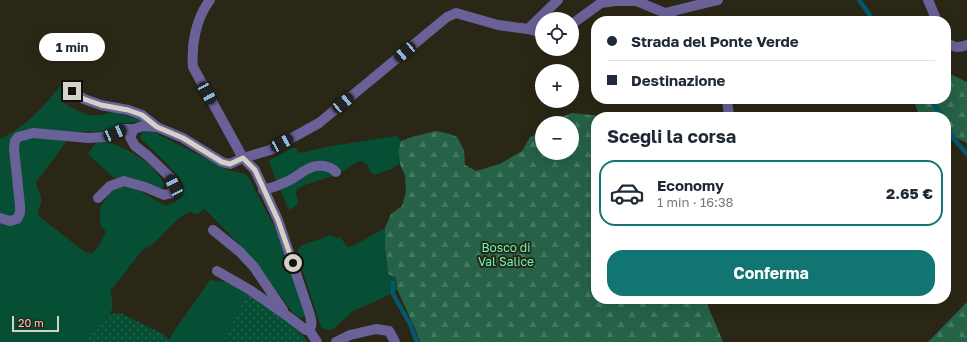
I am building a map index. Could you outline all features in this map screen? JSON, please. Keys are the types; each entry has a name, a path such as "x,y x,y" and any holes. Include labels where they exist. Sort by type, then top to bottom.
{"street":[{"path":"210,0 204,7 198,24 192,58 193,67 243,158 255,170 278,220 312,324 309,330"},
{"path":"528,29 558,0"},
{"path":"664,13 718,0"},
{"path":"928,0 935,16"},
{"path":"579,19 601,3 615,1 636,1 668,16"},
{"path":"72,91 84,99 95,103 128,110 142,115 157,127 183,138 222,162 230,164 243,158 270,150 319,123 447,17 456,13 498,25 535,31"},
{"path":"951,46 959,48 967,46"},
{"path":"0,218 10,221 17,219 20,213 14,149 15,141 18,137 33,133 88,138 104,137 124,130 143,126 157,127"},
{"path":"98,198 110,186 124,181 145,187 164,195 172,193 174,186 170,177 147,155 134,146 130,136 134,129"},
{"path":"263,190 279,186 308,168 320,165 333,169 336,172"},
{"path":"213,230 240,252 254,267 286,315"},
{"path":"217,271 250,290 306,330 309,330 317,342"},
{"path":"336,342 350,335 376,329 389,331 395,342"}],"green space":[{"path":"951,74 967,82 967,143 951,135 951,112 918,112 915,104 951,104"},
{"path":"60,86 65,86 66,91 62,98 65,104 87,115 101,115 112,112 142,120 142,123 134,122 119,124 106,131 71,132 59,152 36,182 41,198 38,213 41,218 85,252 92,253 98,247 106,232 101,226 100,208 114,188 124,185 134,186 166,206 174,203 183,194 184,186 182,180 141,139 140,136 144,131 154,132 228,170 245,174 249,178 276,230 290,268 304,312 304,317 297,317 293,313 253,259 204,209 198,214 191,212 184,215 154,243 144,248 111,290 113,304 111,312 85,342 0,342 0,139 17,129 33,116"},
{"name":"Bosco di Val Salice","path":"572,113 591,115 591,304 707,304 723,342 420,342 397,289 396,278 388,274 385,249 385,228 391,214 402,206 406,191 405,176 400,164 398,151 401,141 436,131 450,134 457,137 464,150 465,165 476,171 500,164 522,151 530,137 535,135 535,160 579,160 579,116 564,116"},
{"path":"397,136 401,141 398,151 400,164 374,175 370,171 367,164 360,161 337,175 307,184 297,189 297,205 290,210 269,162 292,148 296,148 300,153 331,146"},
{"path":"103,141 130,151 146,162 159,176 164,184 163,188 133,178 123,176 117,178 113,177 88,153 97,142"},
{"path":"385,228 385,249 388,274 396,278 397,289 385,297 353,311 332,330 326,330 321,327 297,254 298,249 303,245 331,235 333,237 341,238 347,247 353,246"},
{"path":"210,280 226,282 250,296 242,303 224,342 172,342 170,340 172,334"},
{"path":"250,296 289,322 308,342 224,342 242,303"},
{"path":"967,302 967,342 928,342"},
{"path":"120,313 165,335 172,342 85,342 110,314"}],"waterway":[{"path":"859,0 870,16"},
{"path":"934,104 939,112"},
{"path":"951,134 967,154"},
{"path":"393,283 393,294 410,324 417,342"}],"route":[{"path":"72,91 84,99 101,105 128,110 142,115 157,127 183,138 222,162 230,164 243,158 255,170 278,220 293,263"}]}
